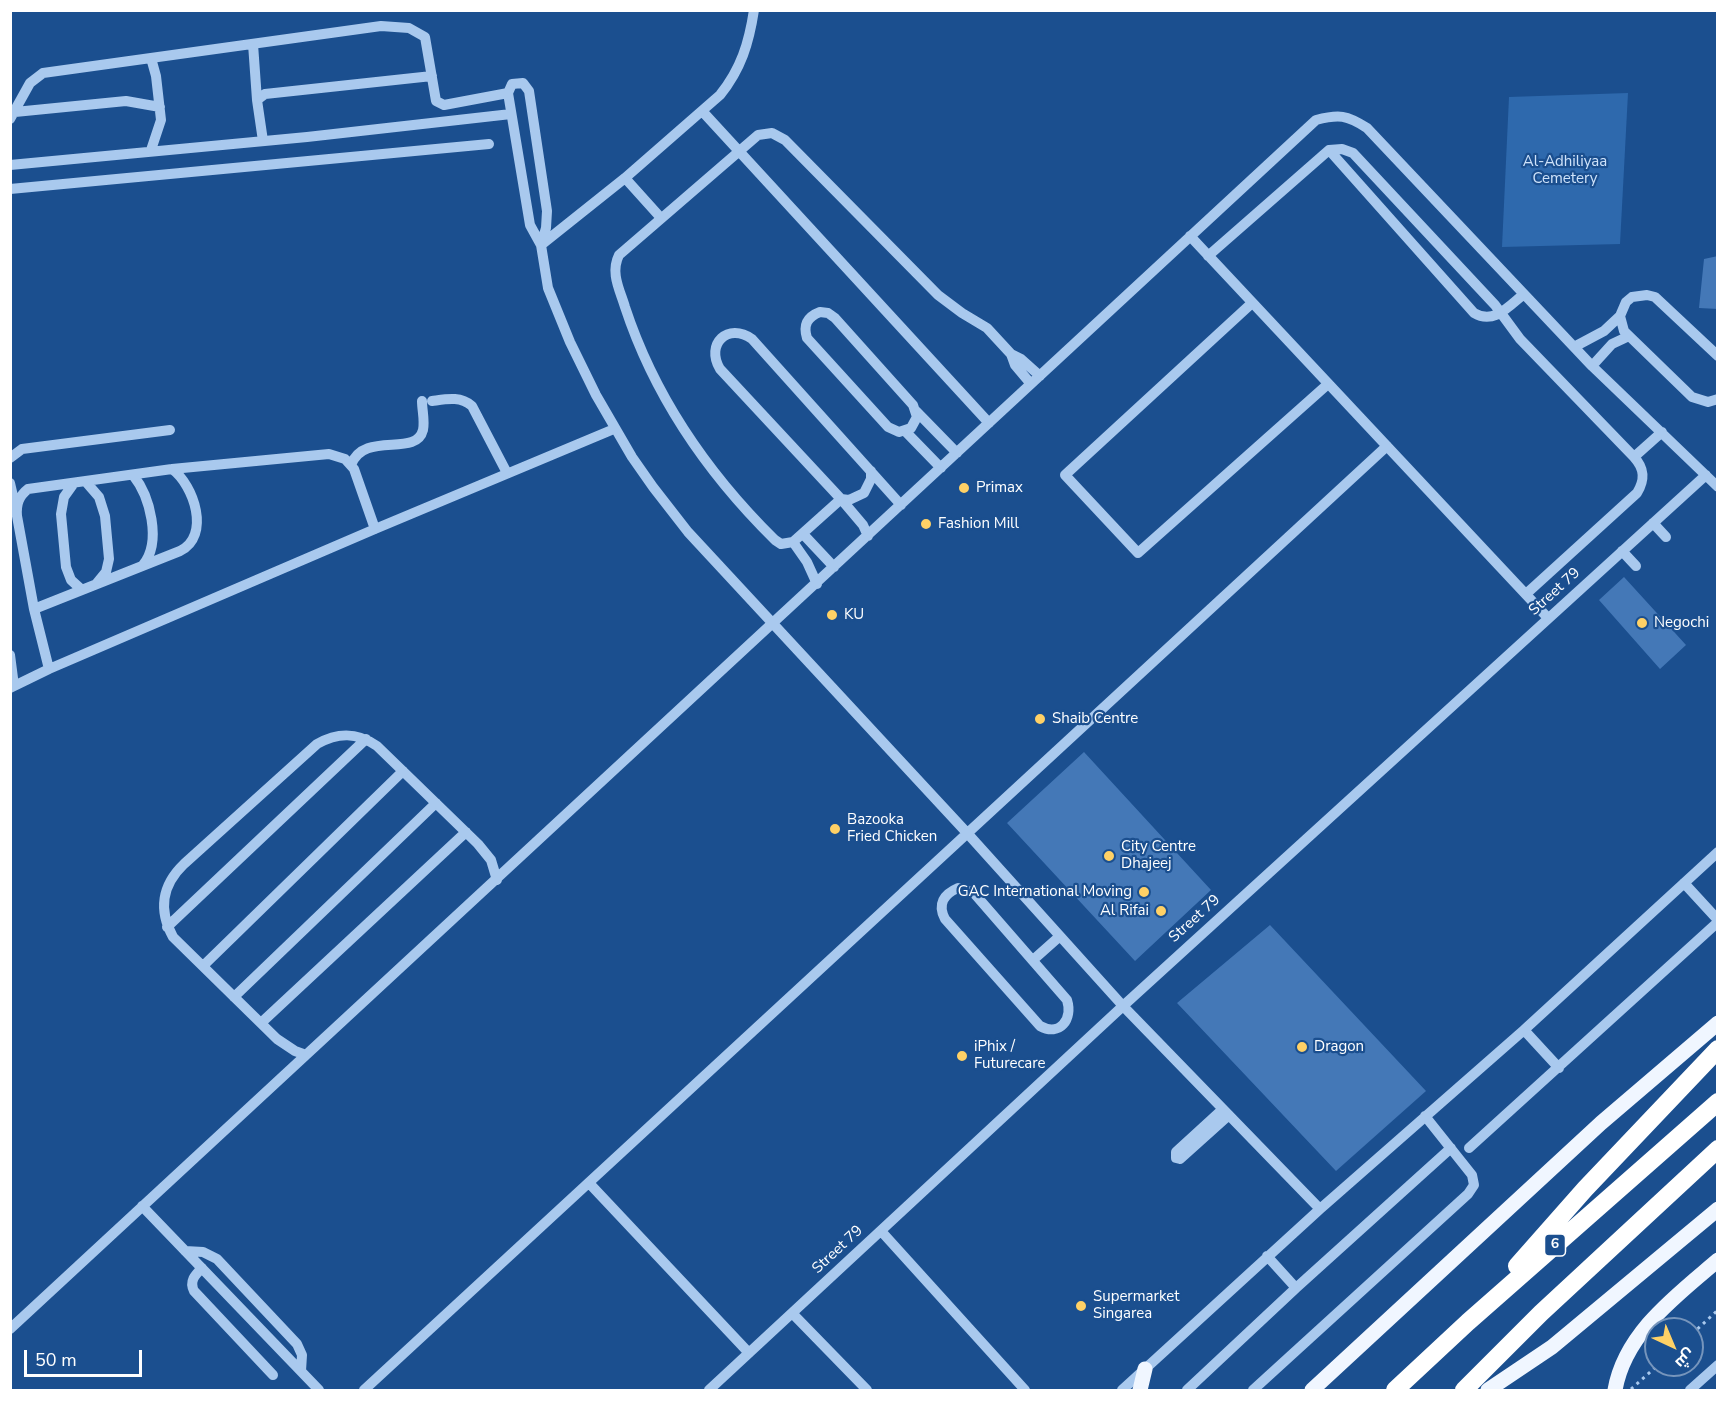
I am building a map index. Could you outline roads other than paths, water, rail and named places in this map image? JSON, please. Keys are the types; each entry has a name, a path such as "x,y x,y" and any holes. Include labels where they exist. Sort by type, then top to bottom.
{"highway":[{"path":"1468,1322 1585,1189 1718,1049"},
{"name":"6","path":"1395,1390 1468,1322 1718,1102"},
{"path":"1464,1390 1540,1313 1718,1149"}],"main road":[{"path":"1312,1390 1601,1123 1718,1023"},
{"path":"1488,1390 1552,1347 1718,1209"},
{"path":"1615,1390 1626,1357 1639,1335 1669,1302 1718,1260"},
{"path":"1140,1390 1145,1369"}],"street":[{"path":"541,245 703,112 729,84 740,65 747,45 754,10"},
{"path":"13,116 30,83 43,73 381,26 409,28 425,38 436,101 444,105 508,93"},
{"path":"252,44 263,141"},
{"path":"151,58 156,76 161,120 152,150"},
{"path":"257,100 265,94 432,76"},
{"path":"541,245 546,228 547,211 529,91 527,86 517,82 512,84 508,93 511,114 530,225 541,245 548,288 583,369 614,429 637,465 688,532 969,834 1123,1006 1320,1209"},
{"path":"13,116 126,101 160,107"},
{"path":"703,112 989,423"},
{"path":"10,165 511,114"},
{"path":"10,1329 1316,120 1334,115 1352,118 1367,128 1592,366 1716,485"},
{"path":"871,471 871,479 864,494 849,500 841,499 793,542 781,544 775,540 728,491 707,464 670,407 640,346 615,275 620,255 758,135 765,132 779,135 938,295 987,328 1011,354 1016,365 1031,384"},
{"path":"10,189 489,144"},
{"path":"1208,256 1329,150 1342,148 1353,153 1501,313 1520,339 1634,457 1642,470 1643,478 1637,493 1526,594"},
{"path":"1329,150 1474,313 1490,318 1501,313 1524,294"},
{"path":"625,178 661,218"},
{"path":"1190,236 1548,618"},
{"path":"1575,346 1604,331 1620,316 1626,302 1640,295 1655,297 1718,356"},
{"path":"1252,303 1065,475 1122,536 1138,553 1328,384"},
{"path":"941,468 905,431 888,427 807,338 804,330 806,321 812,315 820,312 828,313 835,318 916,411 957,453"},
{"path":"1620,316 1624,331 1692,397 1708,402 1718,399"},
{"path":"868,536 863,525 841,499 720,369 714,353 721,338 737,332 752,339 901,505"},
{"path":"1592,366 1612,344 1629,336"},
{"path":"1011,354 1022,359 1040,376"},
{"path":"351,465 357,454 368,447 409,443 419,438 427,401 455,399 472,406 507,473"},
{"path":"905,431 915,423 916,411"},
{"path":"10,655 12,687 375,529 614,429"},
{"path":"10,458 22,449 170,430"},
{"path":"1634,457 1662,432"},
{"path":"364,1390 1387,446"},
{"path":"17,516 17,504 28,489 172,469 329,454 345,459 351,465 375,529"},
{"path":"34,609 186,548 195,535 192,495 184,480 172,469"},
{"path":"133,475 143,489 149,514 152,548 143,566"},
{"name":"Street 79","path":"714,1389 749,1353 1123,1006 1706,475"},
{"path":"10,483 34,609 49,669"},
{"path":"80,483 99,497 105,516 109,559 106,572 97,584"},
{"path":"80,483 64,497 61,514 66,567 71,580 82,590"},
{"path":"1653,523 1666,537"},
{"path":"803,534 834,567"},
{"path":"793,542 807,562 817,584"},
{"path":"1622,551 1636,566"},
{"path":"306,1055 286,1046 173,937 167,927 163,904 165,892 176,872 317,744 341,734 366,739 377,746 485,851 496,880"},
{"path":"167,927 366,739"},
{"path":"203,966 403,771"},
{"path":"234,996 436,803"},
{"path":"261,1023 466,832"},
{"path":"1122,1390 1320,1209 1524,1030 1718,852"},
{"path":"1469,1148 1718,921 1684,883"},
{"path":"958,888 973,892 1033,960 1067,1000 1070,1008 1068,1018 1055,1030 1047,1030 1040,1026 945,919 941,912 941,903 947,893 958,888"},
{"path":"1033,960 1060,936"},
{"path":"1524,1030 1558,1068"},
{"path":"1226,1112 1180,1159 1176,1158 1176,1152 1226,1112"},
{"path":"1253,1390 1468,1194 1474,1185 1473,1175 1425,1116"},
{"path":"1187,1390 1451,1148"},
{"path":"589,1183 749,1353"},
{"path":"142,1206 319,1390"},
{"path":"881,1231 1025,1390"},
{"path":"186,1251 203,1252 218,1259 297,1344 302,1355 301,1371"},
{"path":"1267,1257 1296,1288"},
{"path":"202,1268 193,1278 194,1291 273,1375"},
{"path":"792,1313 867,1390"},
{"path":"1690,1390 1718,1365"}],"place":[{"name":"Primax","path":"964,488"},
{"name":"Fashion Mill","path":"926,524"},
{"name":"KU","path":"832,615"},
{"name":"Negochi","path":"1642,623"},
{"name":"Shaib Centre","path":"1040,719"},
{"name":"Bazooka Fried Chicken","path":"835,829"},
{"name":"City Centre Dhajeej","path":"1109,856"},
{"name":"GAC International Moving","path":"1144,892"},
{"name":"Al Rifai","path":"1161,911"},
{"name":"Dragon","path":"1302,1047"},
{"name":"iPhix / Futurecare","path":"962,1056"},
{"name":"Supermarket Singarea","path":"1081,1306"}],"park label":[{"name":"Al-Adhiliyaa Cemetery","path":"1565,170"}]}
